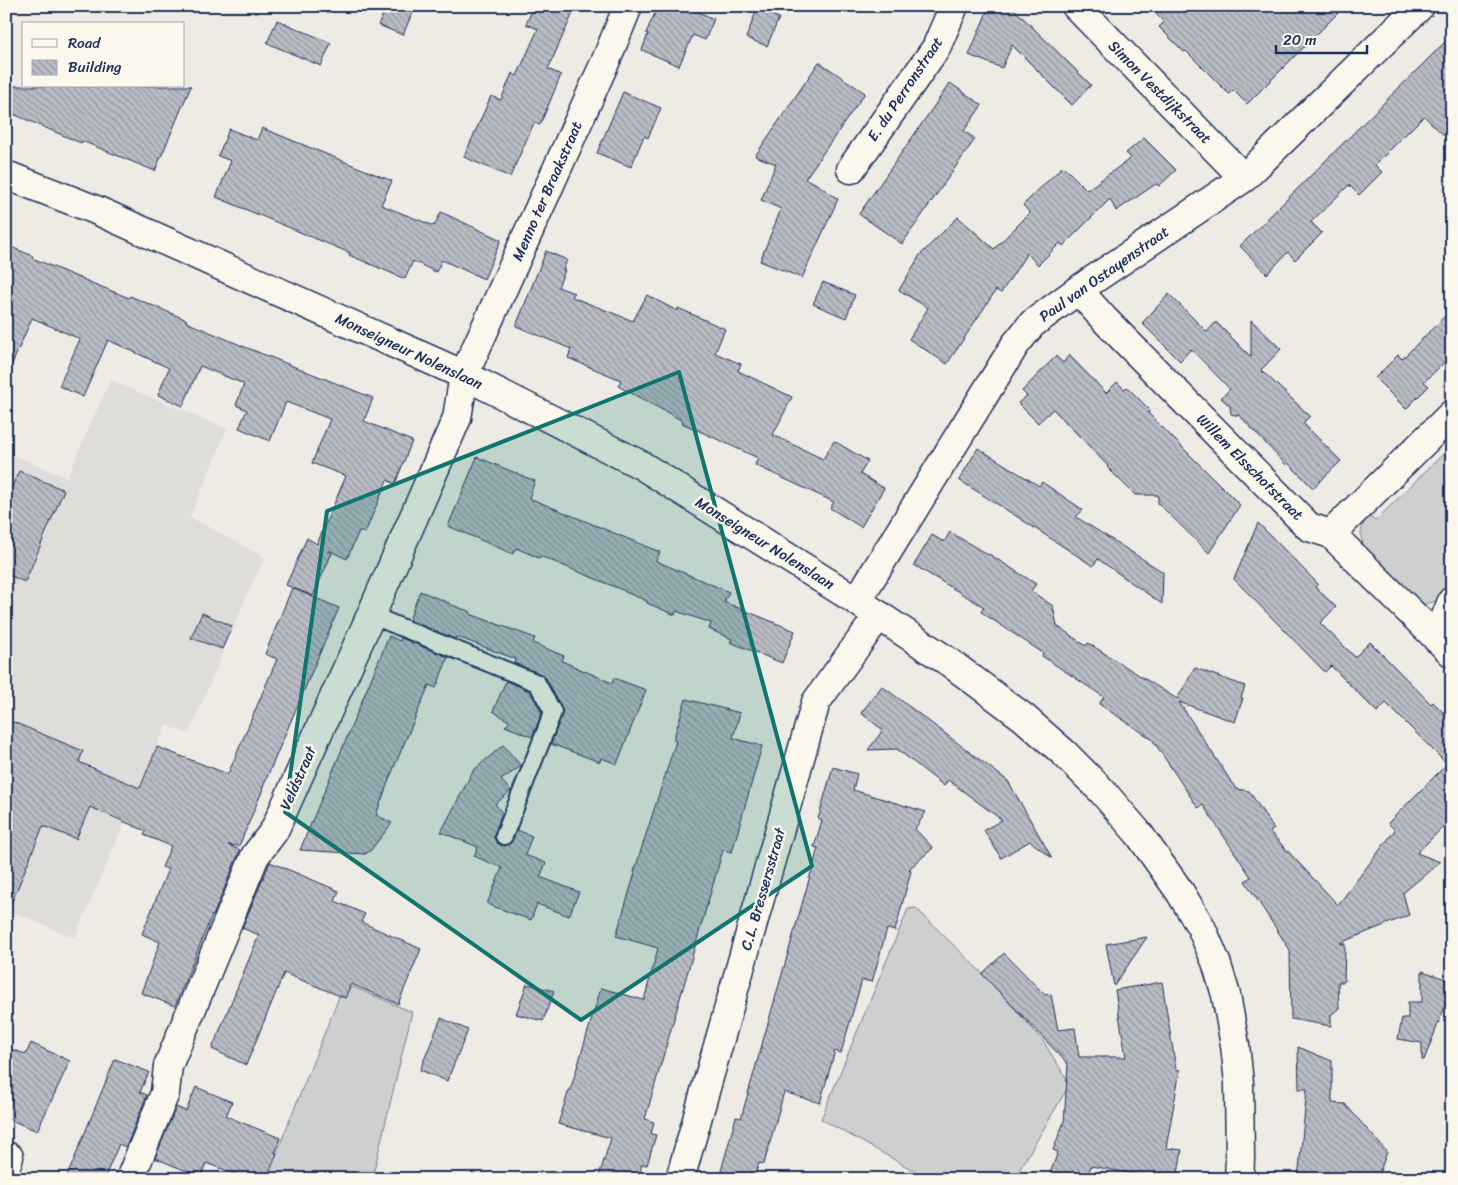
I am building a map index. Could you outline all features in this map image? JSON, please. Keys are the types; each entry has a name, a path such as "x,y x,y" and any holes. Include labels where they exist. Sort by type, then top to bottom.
{"street":[{"name":"Menno ter Braakstraat","path":"464,375 628,6"},
{"name":"E. du Perronstraat","path":"851,169 936,48 954,6"},
{"name":"Simon Vestdijkstraat","path":"1076,6 1244,178"},
{"name":"Paul van Ostayenstraat","path":"868,608 1014,345 1032,324 1078,290 1244,178 1420,6"},
{"name":"Monseigneur Nolenslaan","path":"6,175 96,210 464,375 641,465 868,608 949,662 1023,717 1064,753 1102,791 1139,834 1180,892 1201,927 1216,962 1226,995 1235,1045 1239,1083 1239,1179"},
{"name":"Willem Elsschotstraat","path":"1078,290 1105,320 1309,527 1331,534 1444,646"},
{"name":"Veldstraat","path":"130,1179 165,1094 168,1066 255,856 274,831 457,418 464,375"},
{"path":"1331,534 1452,414"},
{"path":"1444,646 1452,601"},
{"name":"C.L. Bressersstraat","path":"680,1179 816,702 868,608"}],"lane":[{"path":"371,615 537,683 553,712 504,836"}],"highlighted area":[{"path":"679,372 812,866 581,1020 285,812 327,511"}],"shaded area":[{"path":"110,380 227,429 190,517 265,558 252,583 189,734 166,725 75,938 6,909 6,456 8,452 67,478"},
{"path":"1452,445 1452,572 1440,600 1421,605 1366,550 1361,532 1363,523 1369,515 1375,521"},
{"path":"916,908 993,984 1043,1041 1070,1084 1014,1179 929,1179 821,1119 908,909"},
{"path":"353,987 412,1012 372,1179 266,1179 341,992"}],"building":[{"path":"387,6 415,6 403,35 378,25"},
{"path":"534,6 576,6 548,69 561,75 540,125 534,123 510,177 464,157 491,96 501,100 512,73 517,76 538,29 526,24"},
{"path":"658,6 685,6 714,19 705,40 693,35 679,66 642,50 648,34 646,33"},
{"path":"1005,6 1011,6 1091,85 1072,105 1012,45 1002,68 969,55 989,7 1000,11"},
{"path":"1148,6 1345,6 1247,104 1233,90 1229,94 1186,51 1184,52 1159,27 1164,22"},
{"path":"757,9 779,18 767,46 746,38"},
{"path":"277,20 331,43 321,66 267,43"},
{"path":"1452,35 1452,143 1424,116 1375,165 1382,172 1359,195 1349,185 1311,222 1322,233 1295,260 1288,252 1267,274 1240,246"},
{"path":"819,62 865,93 805,179 815,183 838,199 802,278 760,261 781,209 761,200 776,164 755,156"},
{"path":"950,83 982,105 964,131 975,139 902,244 859,214"},
{"path":"6,86 22,86 22,88 185,88 185,86 191,86 155,171 82,141 81,143 6,111"},
{"path":"623,92 661,108 648,138 644,136 631,167 597,153"},
{"path":"262,128 392,181 381,205 434,226 441,212 501,240 484,279 442,260 436,272 413,261 405,279 349,255 350,253 216,197 231,161 218,156 229,129 257,140"},
{"path":"1144,138 1176,170 1159,186 1156,184 1116,211 1110,199 1063,246 1060,243 1038,265 1027,253 1001,293 996,290 947,364 909,339 928,308 899,290 920,255 958,217 994,249 1030,213 1023,205 1063,166 1087,190 1131,158 1126,153"},
{"path":"6,245 77,277 129,298 130,296 245,347 373,398 364,421 412,441 395,484 387,480 365,533 359,531 347,559 328,550 332,553 313,596 286,585 307,538 317,544 346,476 312,463 330,419 286,402 270,441 239,428 247,410 236,405 244,384 200,366 183,406 158,395 169,368 108,340 83,397 59,386 80,339 32,318 6,378"},
{"path":"546,251 567,260 558,287 574,293 572,297 633,321 647,295 677,311 678,308 725,329 715,353 741,364 738,371 792,397 773,435 823,459 834,441 868,461 860,474 884,488 861,527 830,508 834,502 755,465 758,458 682,423 683,421 618,386 621,380 568,358 571,349 516,326"},
{"path":"823,282 855,295 846,318 813,304"},
{"path":"1169,294 1207,332 1216,322 1251,357 1251,320 1281,349 1261,370 1310,416 1303,423 1341,461 1313,488 1288,463 1286,465 1240,416 1231,414 1230,406 1221,398 1230,389 1191,349 1180,361 1142,323"},
{"path":"1452,309 1452,355 1424,382 1429,386 1406,409 1375,378 1398,355 1402,359"},
{"path":"1069,355 1106,393 1117,382 1124,389 1127,387 1150,410 1148,413 1240,505 1209,553 1158,503 1158,495 1135,495 1053,409 1038,423 1018,403 1027,396 1022,391 1056,356 1063,363"},
{"path":"978,448 1039,486 1042,482 1083,510 1076,517 1163,572 1162,604 1098,559 1093,566 959,480"},
{"path":"477,457 535,481 529,498 660,552 656,561 729,592 724,602 795,631 782,663 730,642 732,639 709,629 711,623 676,611 675,615 625,591 540,556 539,558 516,548 513,554 448,526"},
{"path":"19,471 64,490 25,582 6,574 6,500"},
{"path":"1258,523 1318,584 1315,587 1336,607 1320,623 1355,657 1370,642 1431,704 1433,702 1452,721 1452,818 1417,853 1440,862 1403,893 1409,915 1340,943 1345,944 1344,982 1338,982 1339,1008 1331,1015 1331,1026 1291,1019 1290,950 1245,881 1251,877 1203,805 1198,808 1152,739 1099,704 1104,697 1042,656 1043,653 981,612 984,607 914,565 932,535 944,542 950,532 1036,584 1031,591 1053,606 1057,626 1086,646 1088,643 1177,699 1195,668 1245,686 1235,722 1179,702 1236,789 1249,791 1274,829 1270,832 1338,905 1395,830 1388,823 1447,764 1386,703 1377,712 1331,666 1325,672 1234,579"},
{"path":"292,588 339,608 239,846 228,845 240,850 175,1006 141,993 160,942 142,934 168,869 162,867 171,846 144,835 146,831 90,807 76,839 43,826 6,914 6,719 83,751 79,762 140,788 157,747 228,774 277,659 265,654"},
{"path":"420,591 471,612 470,614 535,638 533,643 564,656 562,661 612,683 614,678 646,690 617,764 601,758 600,762 551,744 563,711 546,678 541,674 514,663 516,659 460,638 456,637 455,639 409,620"},
{"path":"202,613 232,626 222,649 191,638"},
{"path":"389,636 400,641 401,638 448,657 436,688 429,685 376,815 392,823 370,851 365,854 300,850"},
{"path":"506,681 530,691 542,713 532,737 505,726 510,722 493,711"},
{"path":"882,686 1008,781 1052,858 1030,841 1001,858 984,830 1002,820 948,780 944,786 897,749 868,750 883,730 861,713"},
{"path":"686,699 740,713 733,738 762,746 732,852 723,850 645,1119 654,1122 651,1134 656,1135 647,1165 642,1164 639,1176 632,1174 631,1179 598,1179 611,1138 558,1124 601,988 644,1000 658,948 616,936 634,872 676,741 673,740"},
{"path":"503,745 521,766 501,780 511,791 495,804 502,813 494,838 497,843 505,846 511,843 517,830 532,836 525,855 546,863 540,877 579,892 569,916 537,904 531,920 487,904 502,868 474,856 478,847 441,832 473,771"},
{"path":"833,767 857,774 853,790 926,812 915,829 933,848 909,869 911,871 895,931 887,929 872,982 862,980 841,1053 835,1051 820,1103 784,1092 764,1164 759,1163 754,1179 749,1179 721,1171 736,1117 741,1118 818,848 814,847 822,820 818,819"},
{"path":"270,862 339,891 335,901 365,914 361,922 421,949 398,1004 351,984 345,998 284,973 246,1065 212,1049 259,935 242,928"},
{"path":"1147,937 1114,986 1106,944"},
{"path":"1004,953 1045,995 1051,994 1058,1030 1075,1028 1079,1057 1126,1057 1115,990 1162,982 1176,1069 1180,1070 1166,1148 1182,1150 1177,1179 1160,1179 1091,1166 1086,1179 1048,1179 1058,1152 1053,1150 1064,1122 1068,1064 982,974"},
{"path":"1422,971 1452,981 1452,988 1424,1060 1422,1060 1422,1043 1398,1039 1402,1018 1408,1018 1408,1002 1422,1002"},
{"path":"527,984 554,991 543,1021 516,1014"},
{"path":"441,1018 468,1030 447,1081 420,1070"},
{"path":"31,1043 70,1061 37,1131 6,1118 6,1048 26,1054"},
{"path":"1298,1047 1332,1061 1332,1103 1345,1104 1387,1152 1377,1179 1298,1179 1307,1089 1299,1089"},
{"path":"115,1059 149,1072 140,1092 147,1095 126,1147 119,1144 104,1179 66,1179"},
{"path":"196,1087 232,1102 226,1116 280,1138 275,1153 277,1153 267,1179 248,1179 206,1163 201,1177 155,1158 176,1107 186,1111"}]}
